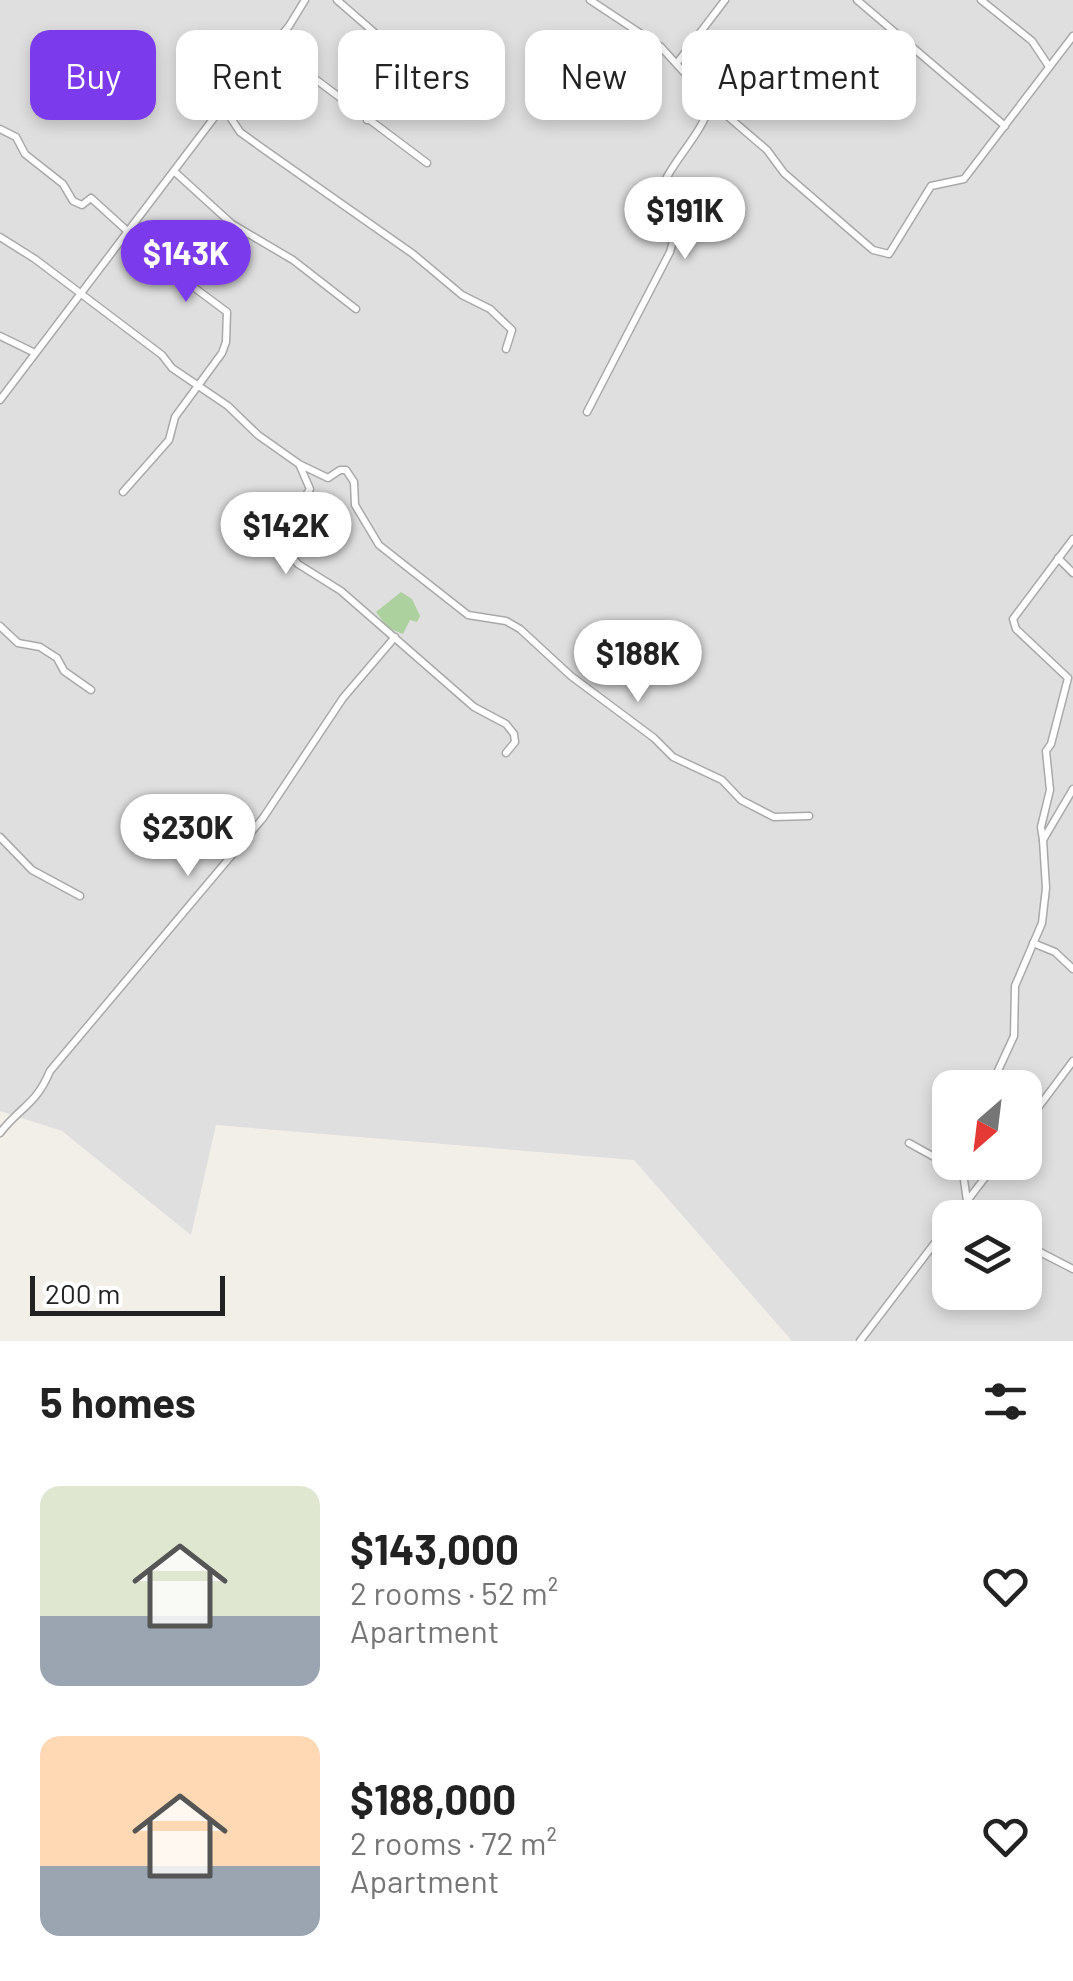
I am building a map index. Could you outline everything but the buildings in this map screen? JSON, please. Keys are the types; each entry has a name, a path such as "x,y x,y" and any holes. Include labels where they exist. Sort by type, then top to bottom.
{"street":[{"path":"285,30 305,0"},
{"path":"337,0 372,30"},
{"path":"590,0 660,48 682,69"},
{"path":"677,63 725,0"},
{"path":"857,0 1004,126"},
{"path":"981,0 1032,40 1048,65"},
{"path":"732,120 767,150 784,173 873,250 889,254 931,186 964,179 1073,36"},
{"path":"318,82 338,97"},
{"path":"0,400 213,120"},
{"path":"232,120 240,132 413,254 462,295 490,310 512,330 506,348"},
{"path":"368,120 376,122 426,164"},
{"path":"586,412 670,252 673,240 656,225 654,211 668,170 705,120"},
{"path":"0,129 16,137 25,154 62,184 73,201 82,205 91,198 168,268 227,312 222,353 175,417 169,440 123,492"},
{"path":"176,173 232,224 293,260 356,309"},
{"path":"0,237 83,295 299,464 328,478 346,470 352,476 355,505 379,545 468,614 506,621 520,629 571,676 654,738 673,757 727,783 735,796 774,817 810,816"},
{"path":"0,336 35,353"},
{"path":"299,464 310,488 280,534 282,544 298,564 341,590 474,707 506,724 515,742 506,753"},
{"path":"998,1070 1014,1036 1015,986 1042,923 1046,888 1041,827 1050,790 1046,751 1068,678 1016,629 1013,619 1073,540"},
{"path":"1058,558 1073,572"},
{"path":"0,626 18,643 40,647 57,658 64,671 91,690"},
{"path":"0,1133 10,1119 31,1105 50,1071 263,818 343,698 396,637"},
{"path":"1043,840 1073,790"},
{"path":"0,837 32,870 80,896"},
{"path":"1033,943 1055,952 1073,968"},
{"path":"1042,1102 1073,1061"},
{"path":"909,1143 932,1155"},
{"path":"968,1200 983,1180"},
{"path":"860,1341 932,1246"},
{"path":"1042,1253 1073,1269"}],"shaded area":[{"path":"0,0 1073,0 1073,1341 792,1341 634,1160 216,1125 191,1235 62,1131 0,1111"}],"green space":[{"path":"401,592 412,599 420,616 417,622 410,620 403,634 388,628 376,612"}]}
